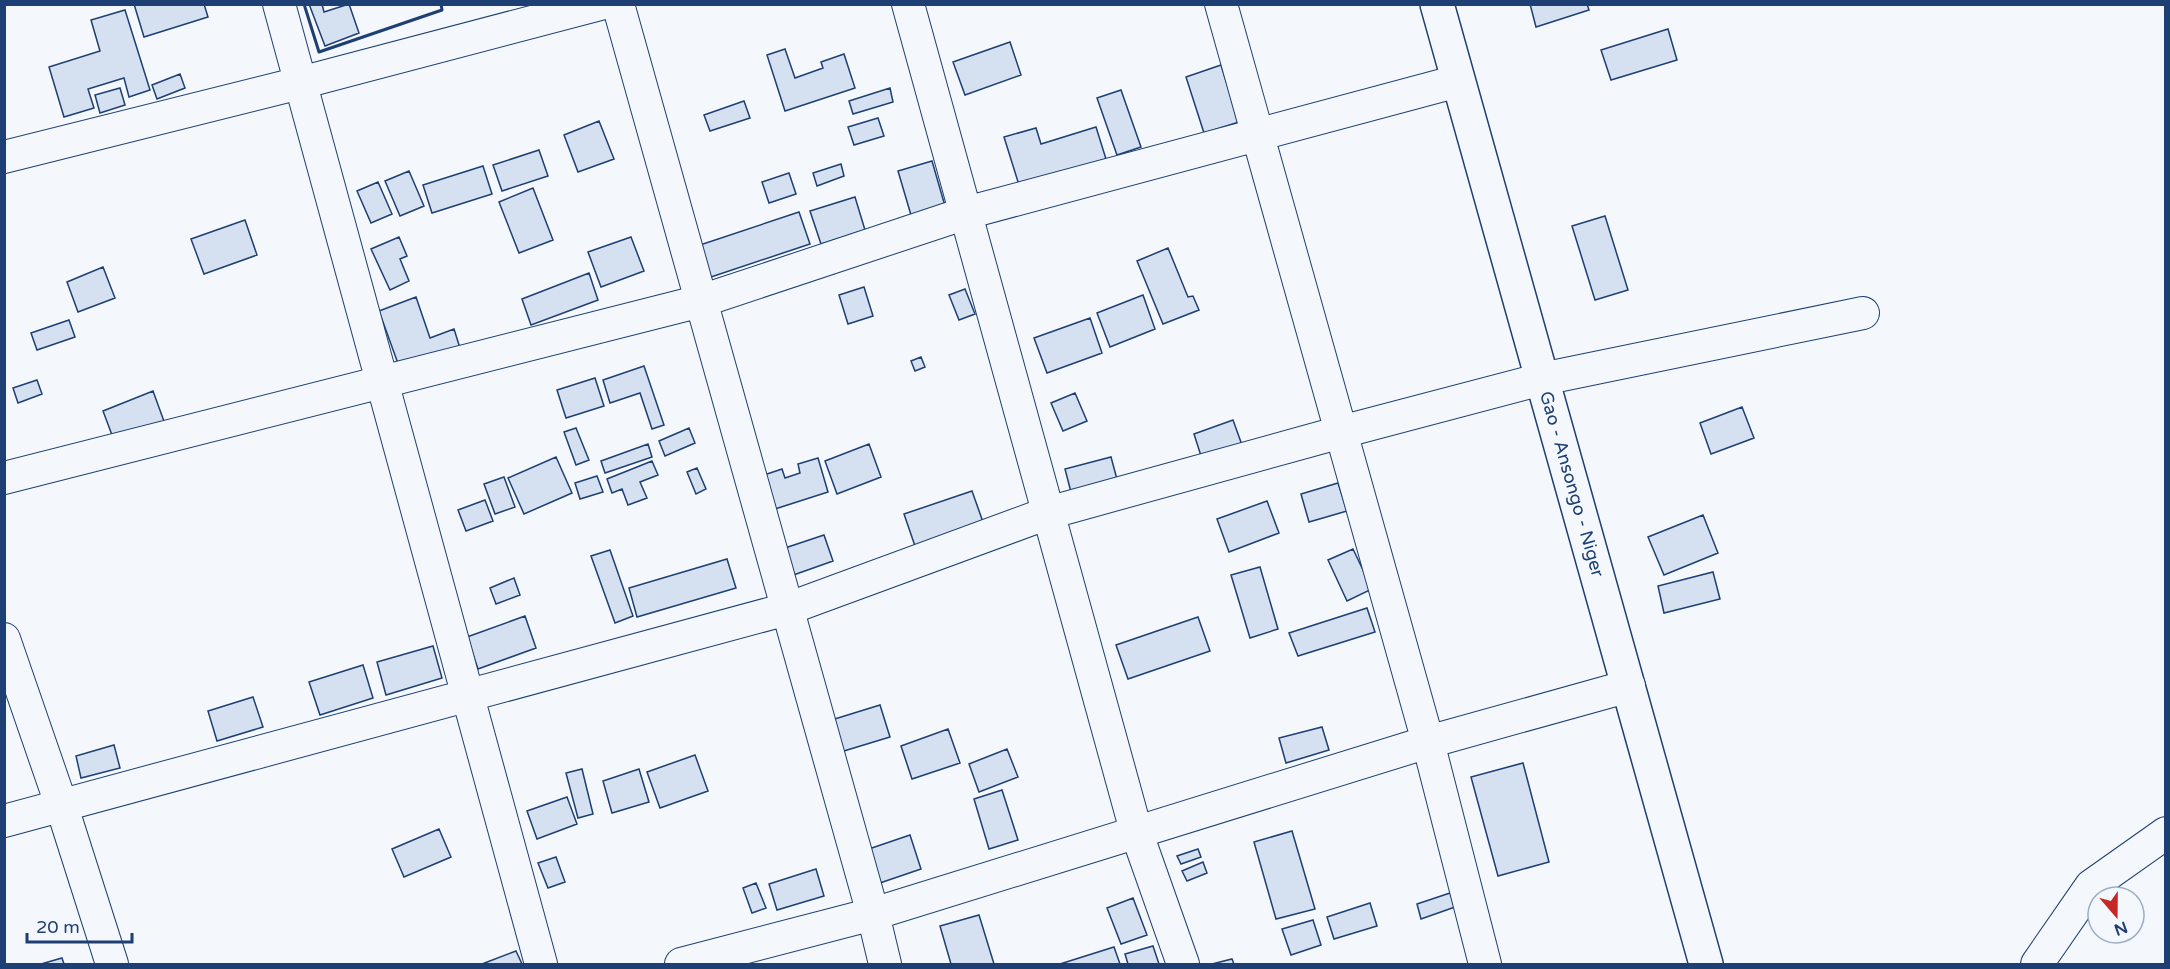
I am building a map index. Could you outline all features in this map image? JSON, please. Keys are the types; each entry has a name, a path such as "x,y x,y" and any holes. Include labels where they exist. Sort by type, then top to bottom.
{"main road":[{"name":"Gao - Ansongo - Niger","path":"1437,4 1706,964"}],"street":[{"path":"279,4 541,964"},
{"path":"4,157 300,83 600,4"},
{"path":"618,4 873,914 885,964"},
{"path":"909,4 1136,831 1183,964"},
{"path":"1221,4 1428,742 1485,964"},
{"path":"4,478 701,301 966,213 1458,81"},
{"path":"4,821 787,609 1048,513 1341,432 1542,379 1863,313"},
{"path":"4,639 62,807 112,964"},
{"path":"681,964 873,914 1428,742 1629,686"},
{"path":"2037,964 2091,886 2166,832"}],"building":[{"path":"134,4 204,4 208,17 144,37"},
{"path":"309,4 322,4 324,12 349,4 359,33 325,46"},
{"path":"1530,4 1587,4 1589,10 1536,27"},
{"path":"125,10 150,90 129,97 124,78 88,89 94,108 64,117 49,67 100,51 91,20"},
{"path":"1668,29 1677,60 1611,80 1601,50"},
{"path":"1010,42 1021,75 965,95 953,62"},
{"path":"785,49 795,78 823,68 821,62 844,54 855,88 785,111 767,55"},
{"path":"1221,65 1239,122 1204,133 1186,77"},
{"path":"180,74 185,88 157,99 152,85"},
{"path":"120,88 125,105 100,113 95,95"},
{"path":"890,88 893,102 853,114 849,101"},
{"path":"1121,90 1141,147 1117,155 1097,98"},
{"path":"744,101 750,118 710,131 704,115"},
{"path":"878,118 884,136 854,145 848,127"},
{"path":"599,121 614,159 578,172 564,135"},
{"path":"1096,127 1106,159 1019,185 1004,137 1036,128 1041,144"},
{"path":"539,150 548,176 502,191 493,165"},
{"path":"932,161 945,206 911,215 898,171"},
{"path":"841,164 844,176 817,186 813,173"},
{"path":"483,166 492,194 432,213 423,185"},
{"path":"409,171 424,206 400,216 385,181"},
{"path":"789,173 796,194 769,203 762,182"},
{"path":"378,182 392,214 371,223 357,191"},
{"path":"533,188 553,240 519,253 499,202"},
{"path":"855,197 865,230 821,244 810,211"},
{"path":"799,212 810,244 702,280 691,248"},
{"path":"1605,216 1628,290 1595,300 1572,226"},
{"path":"245,220 257,255 204,274 191,239"},
{"path":"399,237 407,256 400,259 409,281 390,290 371,249"},
{"path":"631,237 644,271 601,287 588,252"},
{"path":"1168,248 1188,297 1193,296 1199,310 1163,324 1137,261"},
{"path":"103,267 115,298 78,312 67,282"},
{"path":"589,273 598,300 531,325 522,299"},
{"path":"864,287 873,316 848,324 839,295"},
{"path":"965,289 975,314 959,320 949,295"},
{"path":"1143,295 1155,329 1110,347 1097,313"},
{"path":"416,297 430,338 454,329 460,348 400,369 379,311"},
{"path":"1090,318 1102,353 1047,373 1034,338"},
{"path":"69,320 75,337 37,350 31,333"},
{"path":"921,357 925,367 915,371 911,361"},
{"path":"644,366 664,425 652,429 640,393 610,403 603,380"},
{"path":"595,378 604,406 566,418 557,390"},
{"path":"37,380 42,394 18,403 13,388"},
{"path":"153,391 165,424 115,443 103,411"},
{"path":"1075,393 1087,421 1063,431 1051,403"},
{"path":"1742,407 1754,438 1711,454 1700,423"},
{"path":"1233,420 1242,445 1202,459 1194,434"},
{"path":"576,428 589,460 576,465 564,432"},
{"path":"689,428 695,443 665,456 659,441"},
{"path":"648,444 652,457 605,473 601,461"},
{"path":"869,444 881,477 837,494 825,461"},
{"path":"556,457 572,493 524,514 508,478"},
{"path":"1111,457 1118,483 1072,496 1065,469"},
{"path":"818,458 828,492 775,509 764,475 782,469 785,478 800,473 798,464"},
{"path":"652,461 658,475 640,482 647,498 628,505 622,489 612,493 607,479"},
{"path":"697,468 706,489 696,494 687,472"},
{"path":"597,476 603,492 580,499 575,483"},
{"path":"504,477 515,507 495,514 484,484"},
{"path":"1338,483 1347,511 1309,522 1301,494"},
{"path":"972,491 983,522 915,546 904,514"},
{"path":"485,500 493,521 466,531 458,510"},
{"path":"1267,501 1279,533 1229,552 1217,519"},
{"path":"1703,515 1718,553 1664,575 1648,537"},
{"path":"824,535 833,561 785,578 776,551"},
{"path":"1353,549 1372,589 1347,601 1328,560"},
{"path":"610,550 633,616 615,623 591,556"},
{"path":"727,559 736,588 637,617 629,588"},
{"path":"1260,567 1278,629 1250,638 1231,575"},
{"path":"1713,572 1720,599 1664,613 1658,586"},
{"path":"514,578 520,595 496,604 490,588"},
{"path":"1367,608 1375,632 1298,656 1289,633"},
{"path":"525,616 536,648 478,669 467,637"},
{"path":"1198,617 1210,651 1128,679 1116,645"},
{"path":"433,646 442,678 386,695 377,662"},
{"path":"363,665 373,698 320,715 309,682"},
{"path":"253,697 263,727 217,741 208,711"},
{"path":"880,705 890,737 834,754 825,722"},
{"path":"1322,727 1329,750 1286,763 1279,738"},
{"path":"948,729 960,763 912,779 901,746"},
{"path":"114,745 120,768 81,778 76,756"},
{"path":"1007,749 1018,777 979,792 969,764"},
{"path":"695,755 708,791 660,808 647,772"},
{"path":"1523,763 1549,862 1498,876 1471,777"},
{"path":"582,769 593,814 578,818 566,773"},
{"path":"639,769 649,802 612,813 603,781"},
{"path":"1002,790 1018,840 989,849 974,799"},
{"path":"567,797 577,824 537,839 527,811"},
{"path":"439,829 451,857 404,877 392,849"},
{"path":"1292,831 1315,909 1276,919 1254,842"},
{"path":"910,835 921,869 874,885 863,851"},
{"path":"1198,849 1201,857 1181,864 1177,856"},
{"path":"556,857 565,882 548,888 538,863"},
{"path":"1203,862 1207,873 1187,881 1182,871"},
{"path":"816,869 824,896 777,910 769,884"},
{"path":"756,883 766,908 752,913 743,888"},
{"path":"1450,893 1455,907 1421,919 1417,904"},
{"path":"1133,898 1147,935 1121,944 1107,908"},
{"path":"1370,903 1377,926 1334,939 1327,917"},
{"path":"979,915 994,964 951,964 940,926"},
{"path":"1313,920 1321,945 1291,955 1282,929"},
{"path":"1153,946 1159,964 1128,964 1125,954"},
{"path":"1114,947 1120,964 1060,964"},
{"path":"516,951 522,964 482,964"},
{"path":"62,958 64,964 41,964"},
{"path":"1232,959 1234,964 1212,964"}],"wall":[{"path":"304,4 319,52 442,10 441,4"}]}
